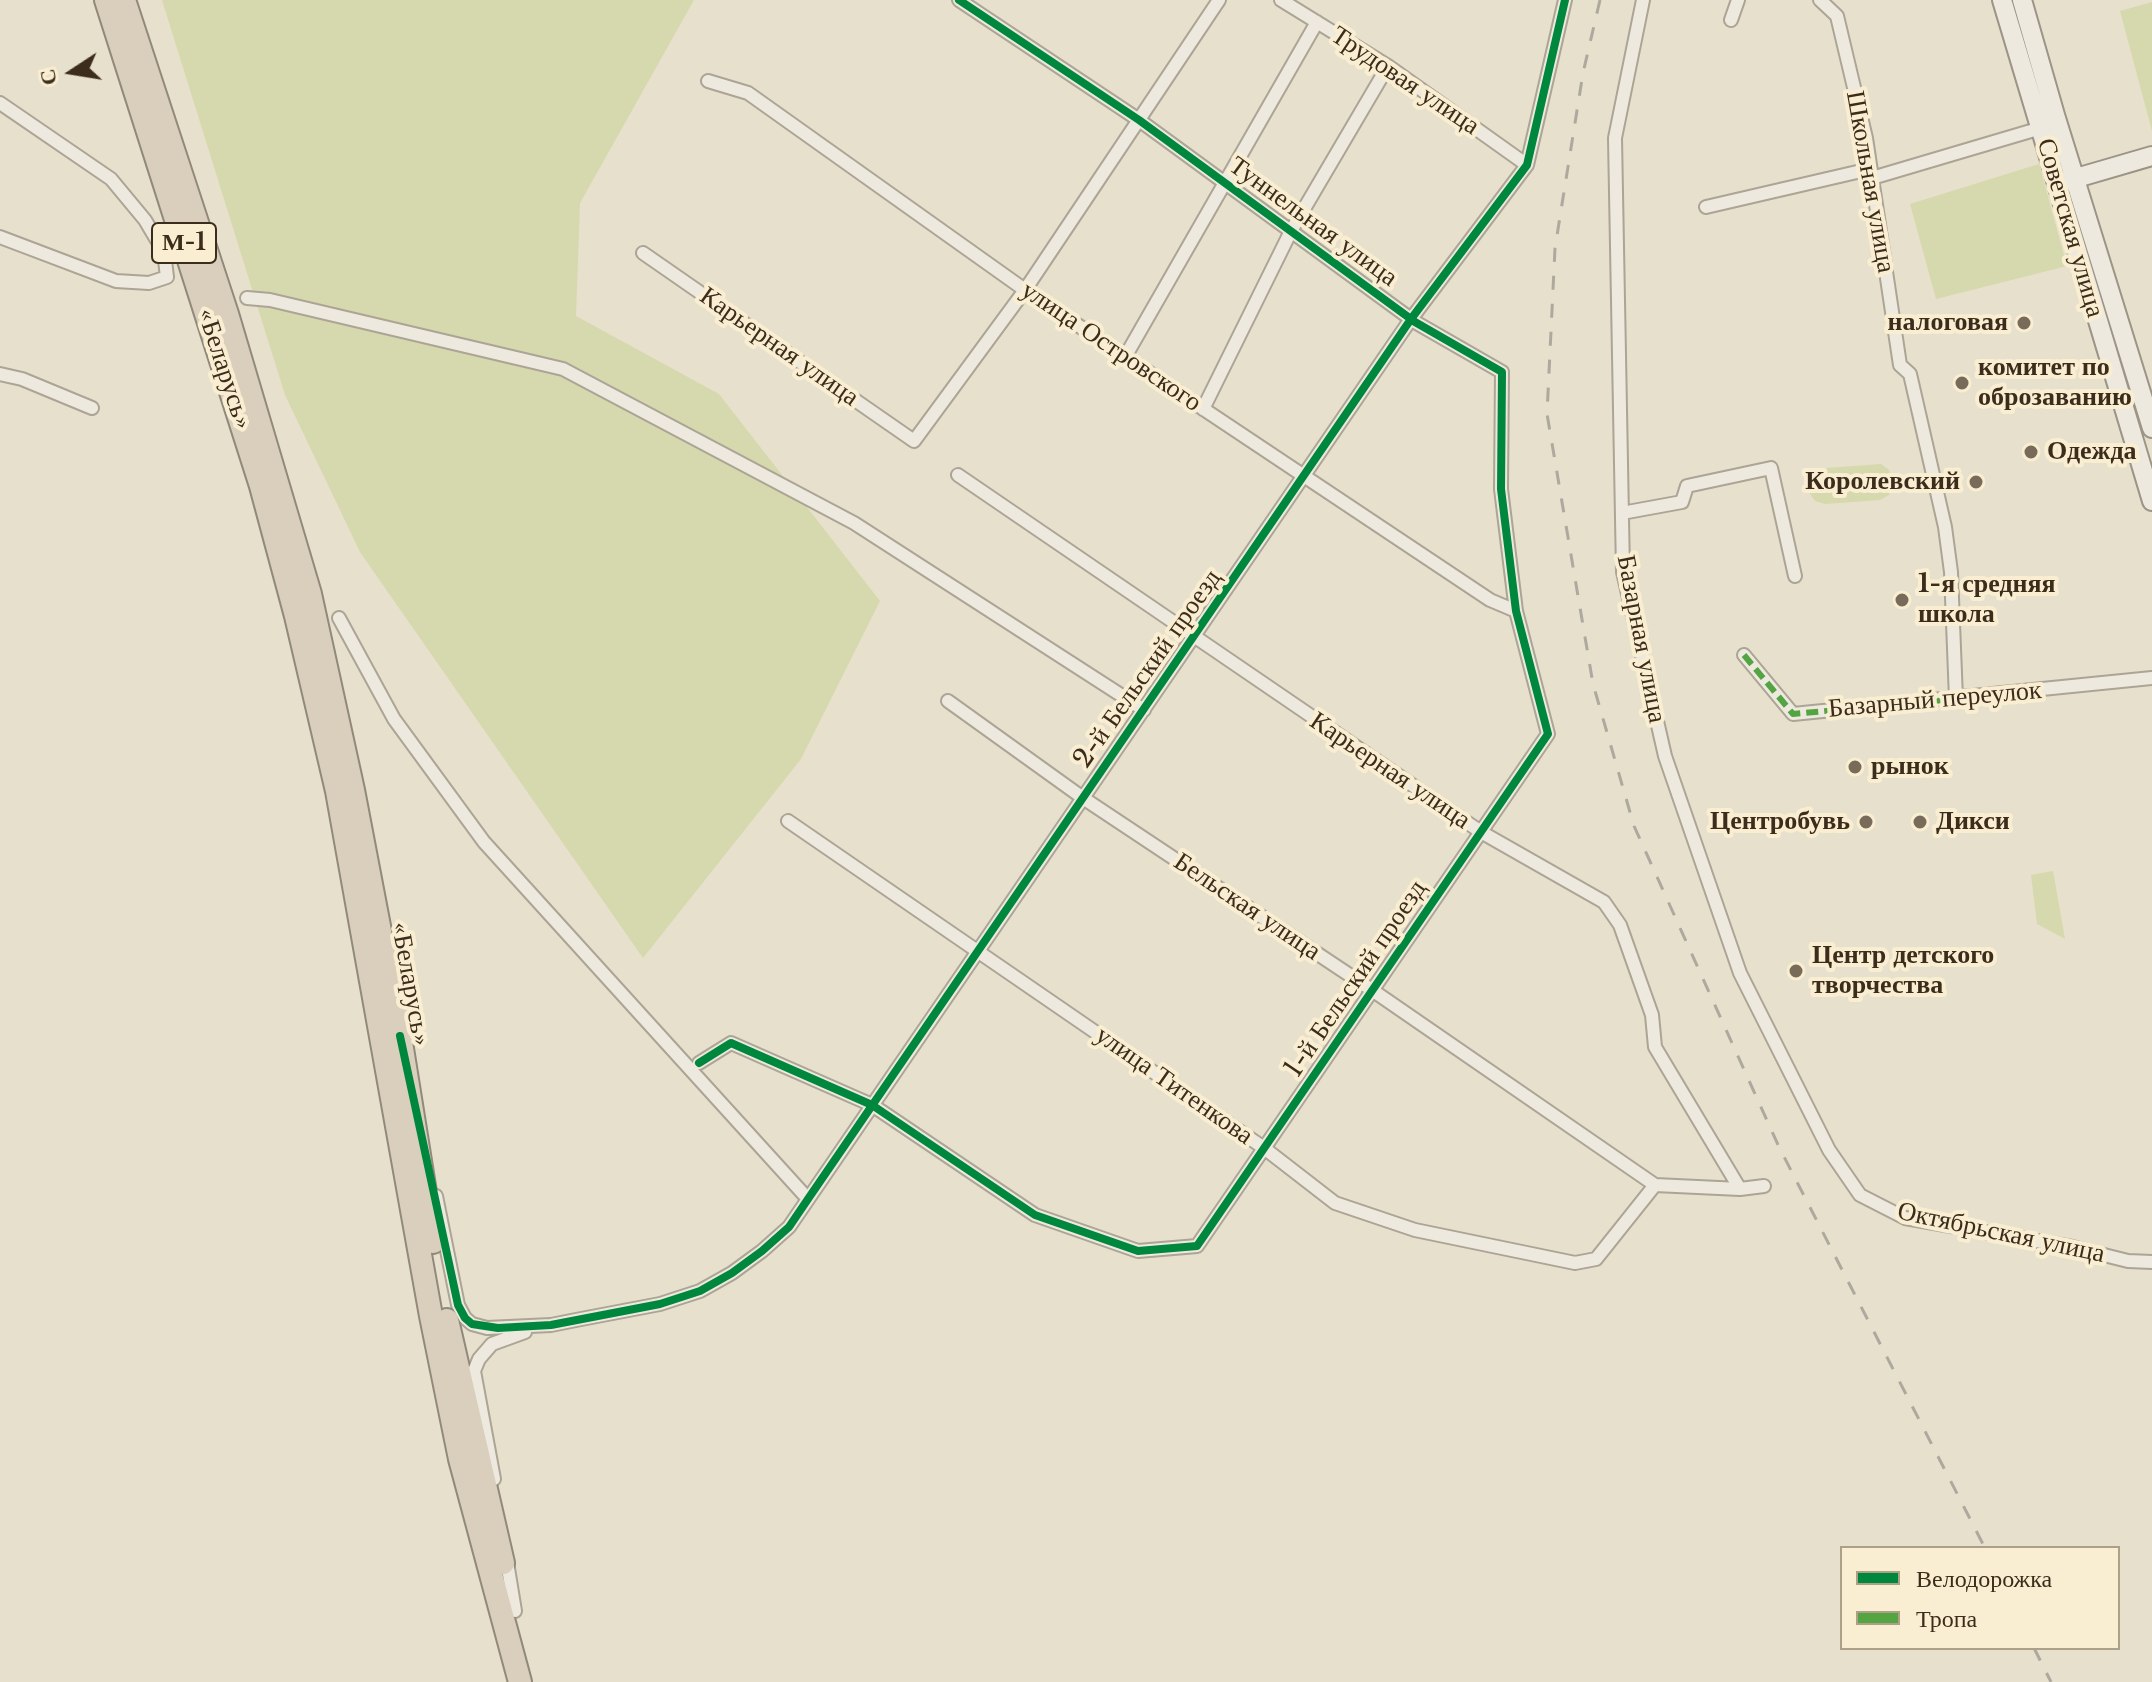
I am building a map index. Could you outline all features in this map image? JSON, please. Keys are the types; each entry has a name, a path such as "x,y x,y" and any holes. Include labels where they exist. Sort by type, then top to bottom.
{"highway":[{"name":"«Беларусь»","path":"106,0 261,486 299,627 337,791 457,1445 520,1682"},
{"name":"«Беларусь»","path":"124,0 227,314 310,594 353,790 400,1036 444,1309 473,1442 535,1682"}],"main road":[{"name":"Советская улица","path":"2002,0 2041,128 2067,180 2152,428"},
{"name":"Советская улица","path":"2022,0 2115,384 2152,501"},
{"path":"2067,180 2152,156"}],"street":[{"name":"Туннельная улица","path":"959,0 1139,120 1411,319 1502,372 1501,489 1516,611 1548,734"},
{"path":"1025,290 1219,0"},
{"name":"Трудовая улица","path":"1281,0 1388,66 1527,165"},
{"path":"1527,165 1565,0"},
{"name":"Базарная улица","path":"1643,0 1615,138 1623,572 1665,756 1740,973 1829,1150"},
{"path":"1731,20 1738,0"},
{"name":"Школьная улица","path":"1820,0 1837,16 1866,138 1900,365 1910,374 1945,527 1951,572 1956,699"},
{"path":"1125,357 1317,22"},
{"path":"1203,409 1291,231 1388,66"},
{"name":"улица Островского","path":"708,81 748,93 1025,290 1490,600 1516,611"},
{"path":"0,103 111,179 158,241 164,252 167,277 149,283 116,281 0,237"},
{"path":"1706,207 1871,173 2041,128"},
{"name":"2-й Бельский проезд","path":"551,1325 660,1304 700,1291 732,1273 789,1227 1411,319 1527,165"},
{"name":"Карьерная улица","path":"643,253 914,441 1025,290"},
{"path":"247,298 270,300 563,369 854,523 1144,710"},
{"path":"0,374 22,379 92,408"},
{"path":"1622,513 1682,502 1687,486 1771,468 1795,576"},
{"name":"Карьерная улица","path":"958,475 1481,832 1604,902 1620,925 1652,1015 1655,1047 1740,1189"},
{"path":"339,618 394,719 484,842 808,1199"},
{"name":"Базарный переулок","path":"1744,655 1793,714 2152,678"},
{"name":"Бельская улица","path":"948,701 1083,798 1372,990 1655,1185"},
{"name":"1-й Бельский проезд","path":"872,1105 1035,1215 1138,1251 1197,1246 1548,734"},
{"name":"улица Титенкова","path":"788,821 1264,1148 1335,1203 1415,1230 1575,1263 1596,1259 1655,1185"},
{"path":"400,1036 462,1313 472,1324 487,1328 551,1325"},
{"path":"699,1063 731,1043 872,1105"},
{"name":"Октябрьская улица","path":"1829,1150 1860,1195 1905,1218 2072,1247 2128,1261 2152,1262"},
{"path":"1655,1185 1740,1189 1764,1186"},
{"path":"515,1611 474,1371 479,1359 492,1344 551,1325"}],"green space":[{"path":"162,0 694,0 580,203 576,316 719,394 880,601 801,759 643,958 360,552 285,395"},
{"path":"2152,2 2152,131 2120,11"},
{"path":"2039,164 2067,266 1936,299 1910,204"},
{"path":"1881,464 1889,470 1893,484 1889,495 1880,500 1825,504 1815,501 1806,488 1813,475 1826,468"},
{"path":"2053,871 2065,939 2037,924 2031,875"}],"railway":[{"path":"1600,0 1583,73 1555,248 1547,414 1593,684 1634,826 1779,1147 1984,1546"},
{"path":"2035,1650 2051,1682"}],"marked path":[{"path":"1744,655 1793,714 1956,699"}],"cycle path":[{"path":"699,1063 731,1043 872,1105 1035,1215 1138,1251 1197,1246 1548,734 1516,611 1501,489 1502,372 1415,322 1139,120 959,0"},
{"path":"400,1036 458,1305 472,1324 498,1328 551,1325 660,1304 700,1291 732,1273 789,1227 1411,319 1527,165 1565,0"}],"place":[{"name":"налоговая","path":"2024,323"},
{"name":"комитет по оброзаванию","path":"1962,383"},
{"name":"Одежда","path":"2031,452"},
{"name":"Королевский","path":"1976,482"},
{"name":"1-я средняя школа","path":"1902,600"},
{"name":"рынок","path":"1855,767"},
{"name":"Центробувь","path":"1866,822"},
{"name":"Дикси","path":"1920,822"},
{"name":"Центр детского творчества","path":"1796,971"}]}
